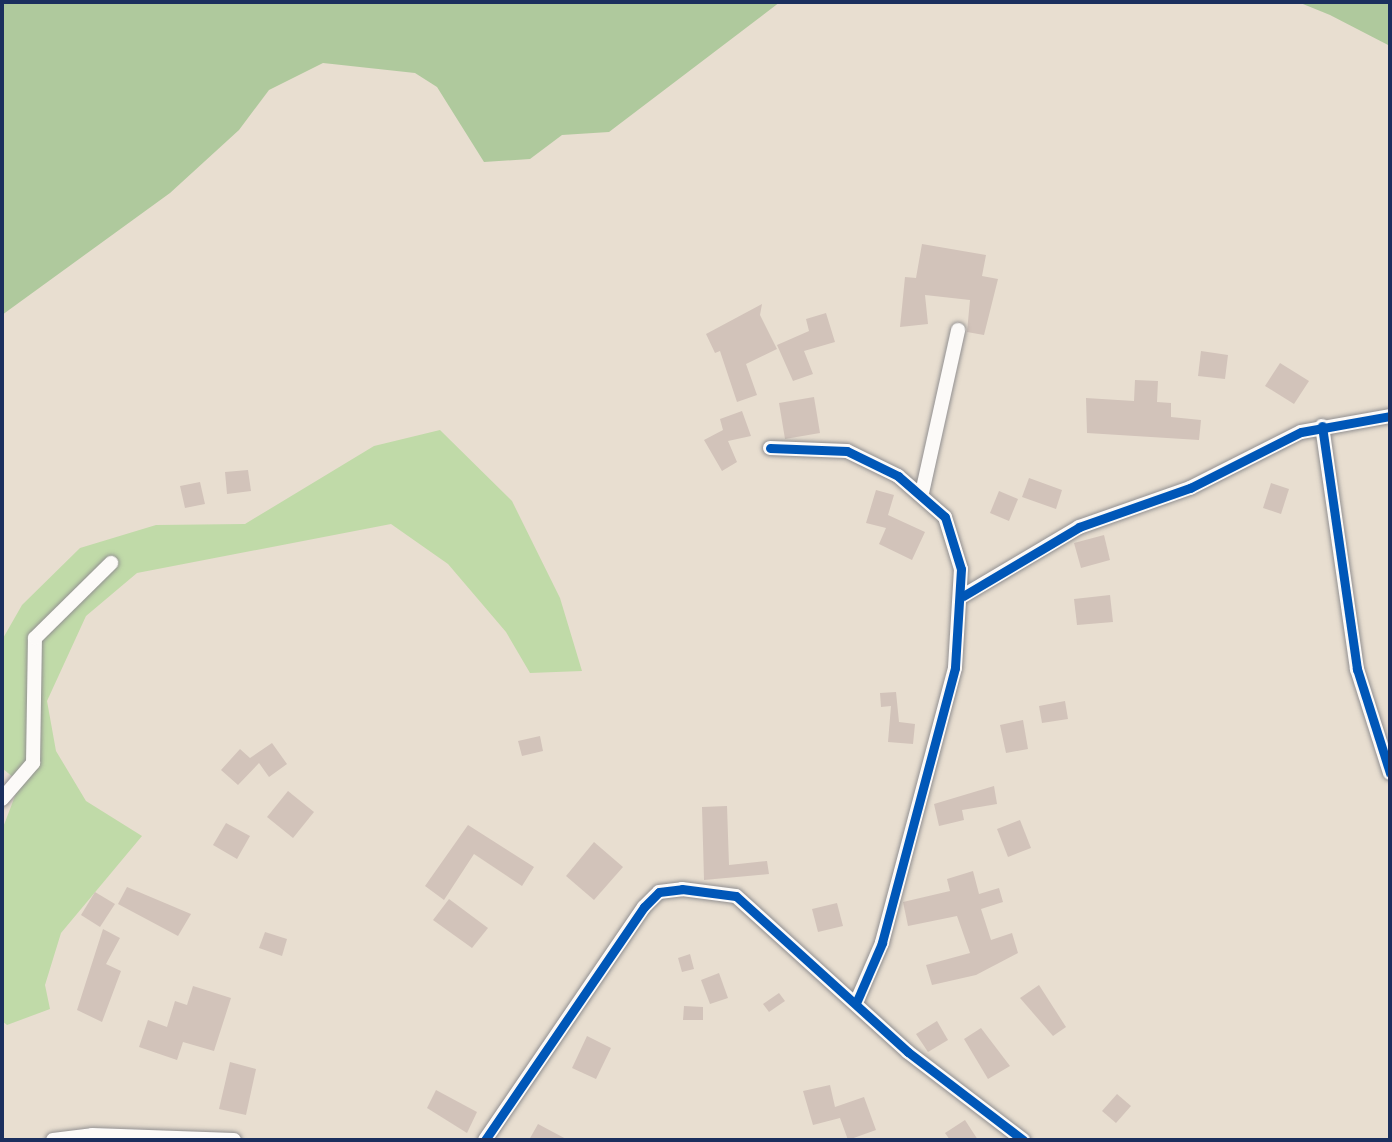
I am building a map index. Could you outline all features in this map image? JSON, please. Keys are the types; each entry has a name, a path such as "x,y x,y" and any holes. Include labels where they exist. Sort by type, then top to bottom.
{"street":[{"path":"922,493 958,330"},
{"path":"962,596 1079,527 1190,488 1322,426 1390,416"},
{"path":"1322,426 1357,669 1390,773"},
{"path":"770,448 847,451 922,493 945,517 962,596 955,668 930,772 882,943 856,1003"},
{"path":"2,799 33,762 35,638 111,563"},
{"path":"485,1140 659,892 707,889 736,896 856,1003 1023,1140"},
{"path":"53,1140 92,1135 234,1140"}],"green space":[{"path":"2,2 780,2 609,132 562,135 530,159 484,162 437,87 415,73 323,63 269,90 239,130 170,193 2,315"},
{"path":"1298,2 1390,2 1390,46 1330,15"},
{"path":"440,430 512,501 560,598 582,671 530,673 506,632 448,564 391,524 137,573 86,616 47,701 56,751 86,801 142,836 61,933 45,985 50,1009 7,1025 2,1021 2,830 20,783 2,768 2,640 22,605 80,548 156,525 245,524 374,446"}],"building":[{"path":"922,244 986,255 982,276 998,279 984,335 967,332 970,300 925,295 928,324 900,327 905,277 916,278"},
{"path":"762,304 760,315 777,349 746,364 757,395 737,402 720,351 715,353 706,334"},
{"path":"826,313 835,342 804,351 813,374 793,381 777,345 809,331 806,319"},
{"path":"1201,351 1228,355 1225,379 1198,376"},
{"path":"1280,363 1309,381 1294,404 1265,386"},
{"path":"1135,380 1158,381 1157,402 1171,403 1171,417 1201,420 1199,440 1087,433 1086,398 1134,401"},
{"path":"814,397 820,433 785,439 779,403"},
{"path":"742,411 751,436 728,441 737,462 722,471 704,440 723,430 720,419"},
{"path":"248,470 251,491 227,494 225,472"},
{"path":"1029,478 1062,490 1056,509 1022,497"},
{"path":"200,482 205,504 185,508 180,486"},
{"path":"1271,483 1289,489 1281,514 1263,508"},
{"path":"876,490 894,495 888,515 925,532 912,560 879,544 886,528 866,523"},
{"path":"999,491 1018,499 1009,521 990,513"},
{"path":"1104,535 1110,560 1081,568 1074,543"},
{"path":"1110,595 1113,622 1077,625 1074,599"},
{"path":"896,692 899,722 915,724 913,744 888,742 891,706 881,707 880,693"},
{"path":"1065,701 1068,719 1042,723 1039,706"},
{"path":"1023,720 1028,749 1006,753 1000,725"},
{"path":"540,736 543,751 522,756 518,741"},
{"path":"272,743 287,764 269,777 259,763 238,785 221,770 240,749 250,758"},
{"path":"994,786 997,804 962,810 964,820 939,826 934,804"},
{"path":"288,791 314,812 293,838 267,817"},
{"path":"727,806 729,865 767,861 769,874 704,880 702,807"},
{"path":"1020,820 1031,848 1008,857 997,829"},
{"path":"226,823 250,836 237,859 213,845"},
{"path":"468,825 534,867 522,886 474,854 444,900 425,886"},
{"path":"594,842 623,867 594,900 566,876"},
{"path":"973,871 979,894 999,888 1003,902 981,909 991,940 1012,933 1018,953 976,975 932,985 926,965 970,953 957,916 908,926 903,902 950,891 947,879"},
{"path":"127,887 191,914 178,936 118,904"},
{"path":"95,892 115,904 100,927 81,915"},
{"path":"449,899 488,928 472,948 433,920"},
{"path":"837,903 843,926 818,932 812,909"},
{"path":"103,929 120,938 106,964 121,971 102,1022 77,1010"},
{"path":"265,932 287,939 282,956 259,948"},
{"path":"690,954 694,969 682,972 678,958"},
{"path":"719,973 728,998 710,1004 701,980"},
{"path":"1039,985 1066,1027 1053,1036 1020,998"},
{"path":"193,986 231,998 214,1051 183,1042 177,1060 139,1047 148,1020 167,1027 175,1001 187,1005"},
{"path":"779,993 785,1001 769,1012 763,1004"},
{"path":"684,1006 703,1007 703,1020 683,1020"},
{"path":"937,1021 948,1040 928,1052 916,1034"},
{"path":"981,1028 1010,1066 988,1079 964,1039"},
{"path":"587,1036 611,1048 596,1079 572,1068"},
{"path":"230,1062 256,1069 246,1115 219,1109"},
{"path":"830,1085 835,1107 864,1097 876,1130 848,1140 840,1118 813,1125 803,1091"},
{"path":"436,1090 477,1112 467,1133 427,1108"},
{"path":"1117,1094 1131,1106 1116,1123 1102,1111"},
{"path":"965,1120 978,1140 950,1140 945,1133"},
{"path":"538,1124 568,1140 529,1140"}],"cycle path":[{"path":"963,596 1079,527 1190,488 1301,432 1390,416"},
{"path":"1322,426 1357,669 1390,773"},
{"path":"770,448 847,451 898,476 945,517 961,569 955,668 882,943 856,1003"},
{"path":"485,1140 644,907 659,892 682,889 736,896 908,1052 1023,1140"}]}
